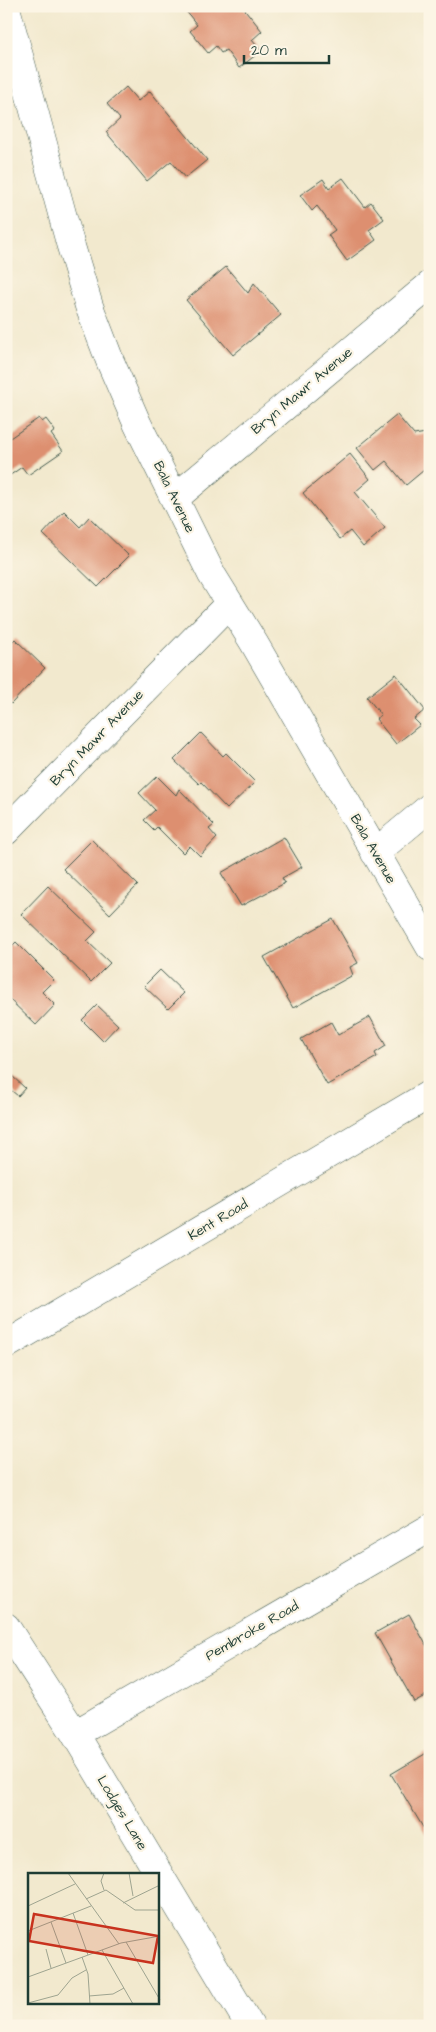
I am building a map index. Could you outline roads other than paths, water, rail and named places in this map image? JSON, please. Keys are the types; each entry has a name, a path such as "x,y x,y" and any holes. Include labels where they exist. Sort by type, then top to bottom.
{"street":[{"path":"6,8 10,6"},
{"name":"Bala Avenue","path":"6,8 89,306 137,423 212,575 254,643 430,947"},
{"name":"Bryn Mawr Avenue","path":"175,498 430,284"},
{"name":"Bryn Mawr Avenue","path":"6,831 229,604"},
{"path":"375,853 430,807"},
{"name":"Kent Road","path":"6,1345 430,1094"},
{"name":"Pembroke Road","path":"75,1734 430,1528"},
{"name":"Lodges Lane","path":"6,1627 75,1734 158,1873"},
{"name":"Lodges Lane","path":"159,1874 250,2026"}]}
